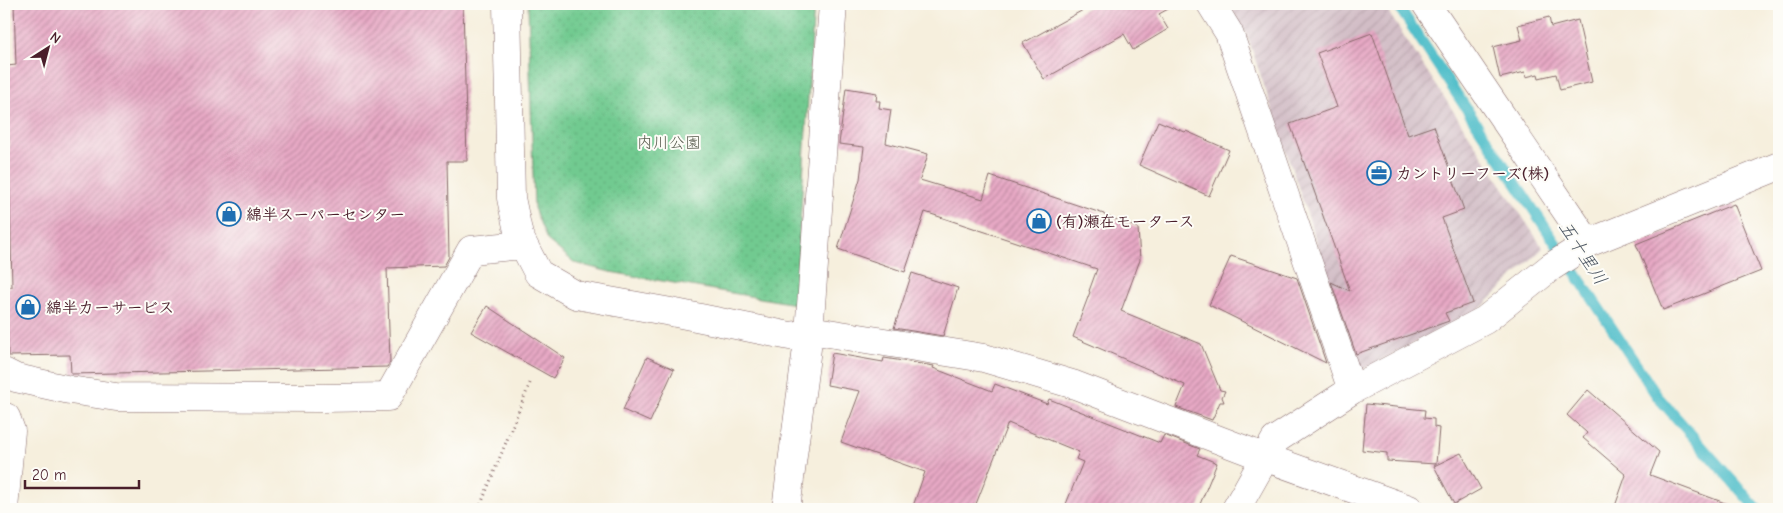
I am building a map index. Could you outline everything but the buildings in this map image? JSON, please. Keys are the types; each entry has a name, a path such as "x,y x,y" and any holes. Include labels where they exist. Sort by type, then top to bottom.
{"street":[{"path":"507,4 511,198 518,236 538,273 576,295 790,336 822,332 984,358 1075,385 1264,457 1409,509"},
{"path":"786,509 810,333 834,4"},
{"path":"1211,4 1229,33 1352,390"},
{"path":"1426,4 1585,246"},
{"path":"1236,509 1275,440 1352,390 1485,320 1551,267 1585,246 1779,166"},
{"path":"4,372 16,378 70,390 116,397 388,397 471,250 523,245"},
{"path":"4,417 6,417 12,431 4,509"}],"path":[{"path":"4,152 9,152"},
{"path":"479,509 530,383"}],"shaded area":[{"path":"1228,4 1383,4 1543,248 1479,310 1360,371 1247,35"}],"green space":[{"name":"内川公園","path":"528,4 814,4 795,304 610,272 575,263 547,240 534,208"}],"waterway":[{"name":"五十里川","path":"1397,4 1657,396 1757,509"}],"place":[{"name":"カントリーフーズ(株)","path":"1379,173"},
{"name":"綿半スーパーセンター","path":"229,214"},
{"name":"(有)瀬在モータース","path":"1039,221"},
{"name":"綿半カーサービス","path":"28,307"}]}
